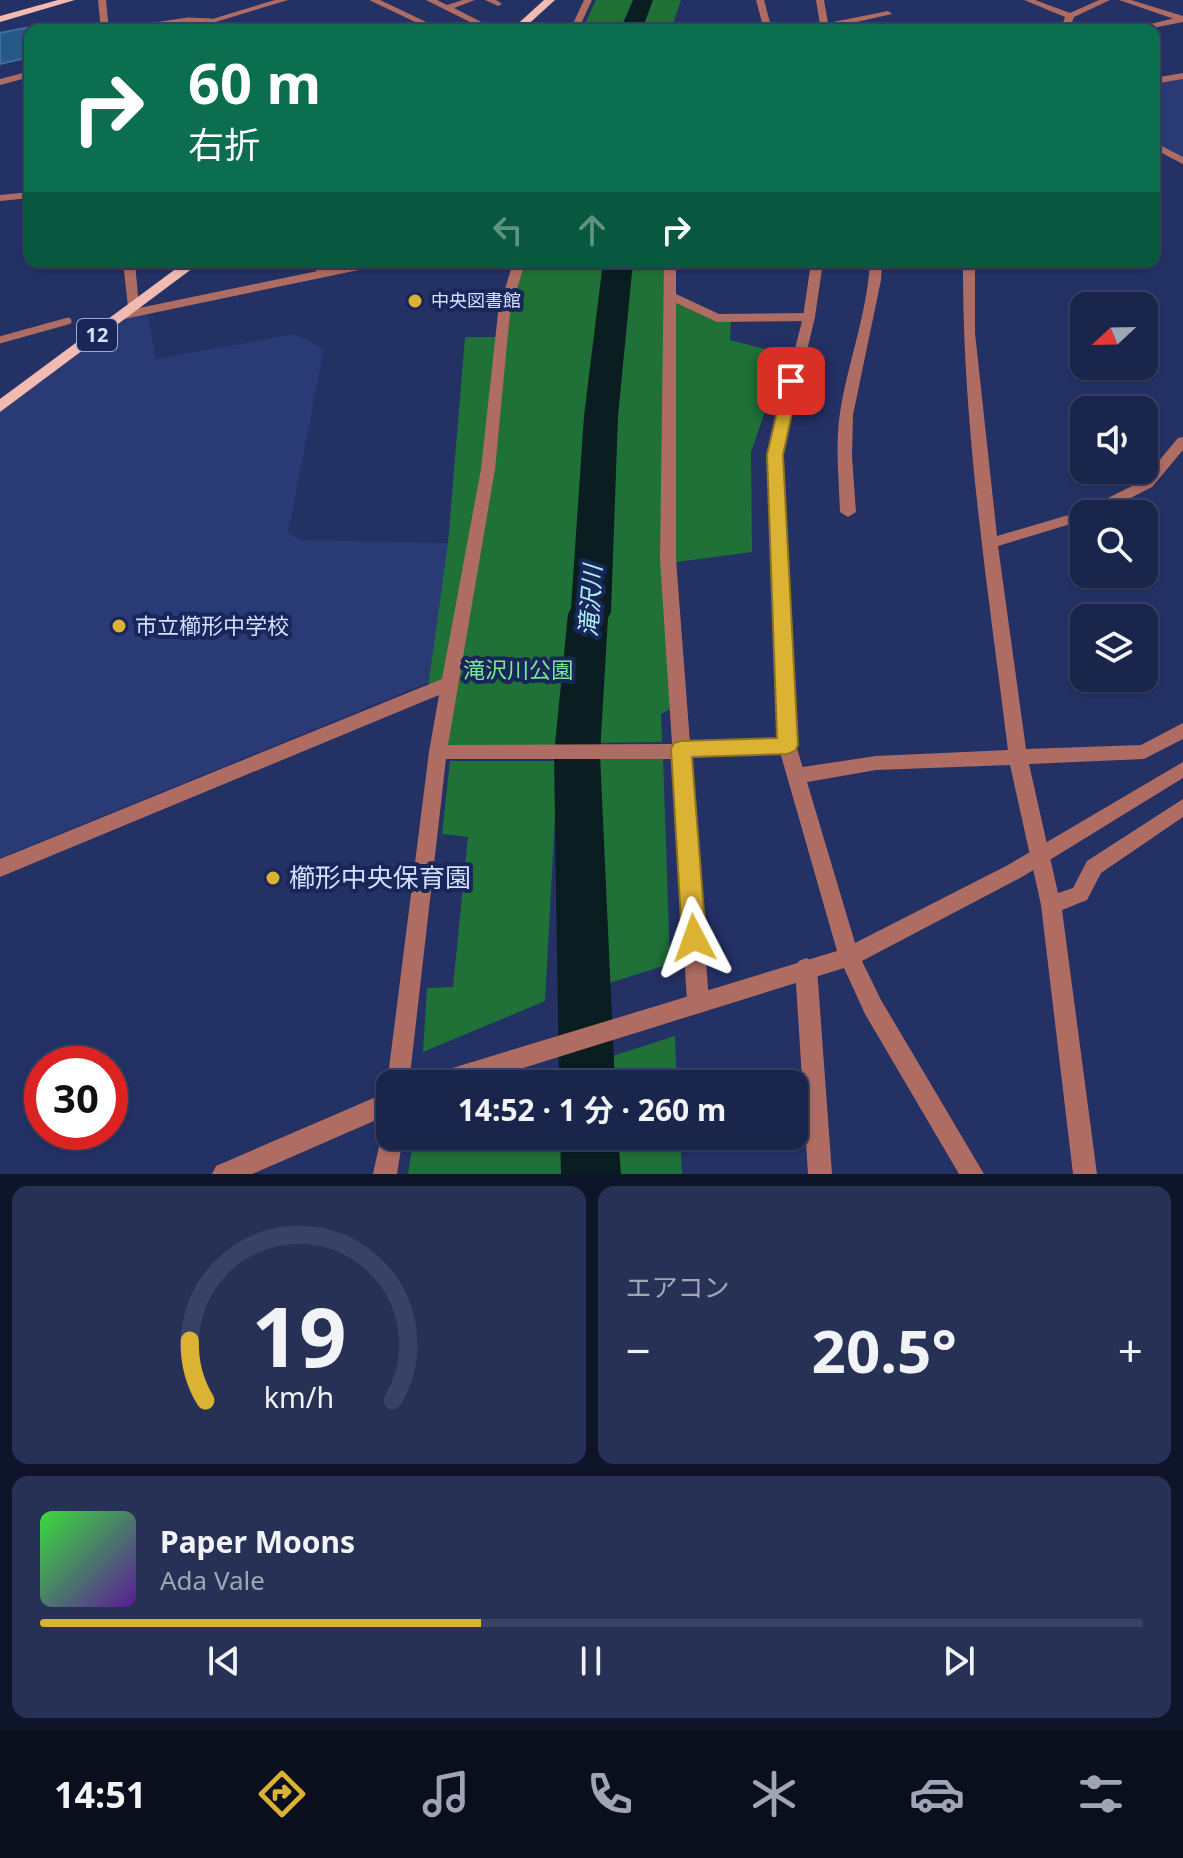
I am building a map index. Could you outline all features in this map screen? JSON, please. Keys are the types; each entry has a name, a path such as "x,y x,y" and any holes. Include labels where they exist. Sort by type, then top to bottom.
{"main road":[{"path":"0,19 70,0"},
{"path":"523,24 550,0"},
{"name":"12","path":"0,407 186,268"}],"street":[{"path":"102,0 104,24"},
{"path":"201,24 284,0"},
{"path":"373,0 426,24"},
{"path":"430,0 480,24"},
{"path":"447,8 471,0"},
{"path":"577,24 588,0"},
{"path":"760,0 766,24"},
{"path":"820,0 824,24"},
{"path":"1028,0 1070,16 1106,0"},
{"path":"1123,0 1183,19"},
{"path":"843,24 888,14"},
{"path":"1067,24 1070,16"},
{"path":"1159,24 1183,19"},
{"path":"0,82 24,76"},
{"path":"1160,80 1183,76"},
{"path":"1160,148 1183,161"},
{"path":"1,199 24,196"},
{"path":"129,268 129,311 320,268"},
{"path":"400,1070 438,752 488,469 504,313 517,268"},
{"path":"670,268 668,559 698,1001"},
{"path":"816,268 809,317 775,455 787,745 849,957 873,1007 972,1174"},
{"path":"848,512 844,446 848,403 862,356 875,268"},
{"path":"969,268 969,333 990,543 1018,758 1051,905 1085,1174"},
{"path":"670,296 717,318 809,317"},
{"path":"1114,500 1147,484 1183,441"},
{"path":"990,543 1070,519"},
{"path":"0,868 450,683"},
{"path":"796,776 876,763 1144,752 1183,730"},
{"path":"438,752 659,752 787,745"},
{"path":"480,1070 849,957 1015,871 1183,769"},
{"path":"1051,905 1080,894 1094,867 1183,807"},
{"path":"806,968 820,1174"},
{"path":"224,1174 376,1108"},
{"path":"385,1174 389,1150"}],"lane":[{"path":"161,24 211,21"},
{"path":"0,340 68,321"}],"shaded area":[{"path":"1183,79 1183,158 1160,146 1160,83"},
{"path":"147,311 156,359 294,334 324,349 288,532 300,540 448,543 429,682 0,858 0,412 130,315"}],"green space":[{"path":"596,0 634,0 626,24 585,24"},
{"path":"652,0 681,0 673,24 644,24"},
{"name":"滝沢川公園","path":"517,268 617,268 602,403 591,612 580,707 554,753 438,752 488,469 504,318"},
{"name":"滝沢川公園","path":"623,268 666,268 666,298 713,320 731,320 730,340 785,354 751,452 752,552 669,563 678,705 661,714 662,742 595,743 620,282 630,281"},
{"name":"滝沢川公園","path":"465,337 498,337 484,466 444,682 428,687 448,543"},
{"path":"663,756 670,964 593,988 594,759"},
{"path":"450,761 558,761 545,1001 423,1052 427,988 453,987 468,837 442,834"},
{"path":"675,1036 676,1070 569,1070"},
{"path":"412,1150 681,1150 682,1174 408,1174"}],"building":[{"path":"24,28 24,58 0,64 0,33"}],"waterway":[{"name":"滝沢川","path":"633,24 643,0"},
{"name":"滝沢川","path":"587,1070 577,754 588,614 591,612 601,416 617,268"},
{"name":"滝沢川","path":"590,1150 591,1174"}],"place":[{"name":"中央図書館","path":"415,301"},
{"name":"市立櫛形中学校","path":"119,626"},
{"name":"櫛形中央保育園","path":"273,878"}],"route":[{"path":"694,938 681,749 787,745 775,455 791,381"}]}
